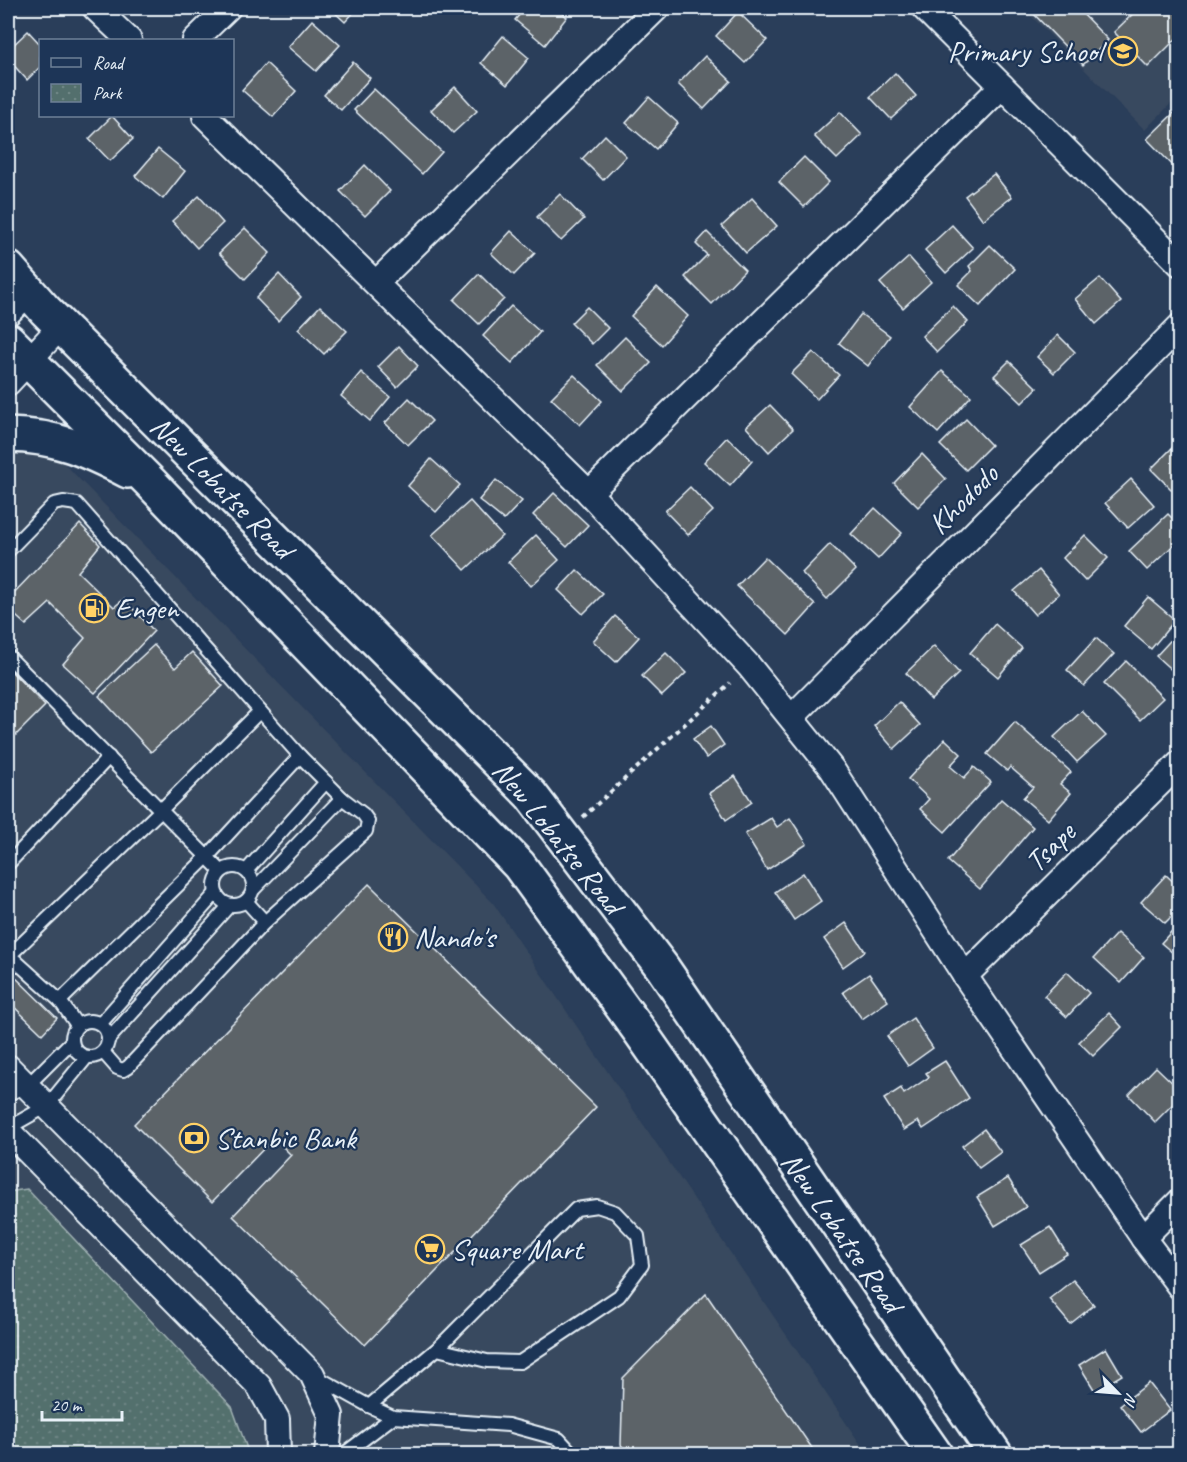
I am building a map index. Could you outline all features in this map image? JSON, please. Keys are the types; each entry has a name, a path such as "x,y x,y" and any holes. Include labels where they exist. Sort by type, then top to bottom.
{"main road":[{"name":"New Lobatse Road","path":"8,268 18,303 62,326 531,795 662,967 995,1455"},
{"name":"New Lobatse Road","path":"15,361 151,483 519,865 641,1033 935,1455"},
{"path":"8,435 33,435 62,441 96,455 151,483"}],"street":[{"path":"95,8 128,39"},
{"path":"196,39 228,8"},
{"path":"376,283 657,8"},
{"path":"924,8 1179,264"},
{"path":"589,493 1002,86"},
{"path":"206,117 589,493 749,666 792,717 832,768 965,976 1143,1238 1179,1287"},
{"path":"15,361 62,326"},
{"name":"Khododo","path":"792,717 1179,326"},
{"name":"Tsape","path":"965,976 1179,763"},
{"path":"8,1067 17,1090 47,1106 312,1374 331,1415 327,1455"},
{"path":"8,1130 259,1386 277,1419 278,1455"},
{"path":"1143,1238 1179,1201"}],"lane":[{"path":"8,551 54,504 63,502 77,504 300,756 368,821 366,831 265,922 128,1067 123,1070 117,1068 106,1046 108,1034 101,1023 89,1020 77,1025 73,1030 72,1042 77,1052 87,1058"},
{"path":"8,656 221,871"},
{"path":"77,1025 60,1001 8,955 161,810 260,711"},
{"path":"60,1001 207,857 300,756"},
{"path":"8,864 109,757"},
{"path":"246,871 326,782"},
{"path":"253,890 253,883 246,871 234,867 221,871 214,882 215,894 219,899 229,906 241,905 342,798"},
{"path":"101,1023 215,894"},
{"path":"246,901 265,922"},
{"path":"8,1130 47,1106 87,1058 99,1055 229,906"},
{"path":"17,1090 72,1042"},
{"path":"369,1406 437,1349 576,1209 597,1206 615,1212 638,1236 642,1265 619,1296 520,1362 487,1361 437,1349"},
{"path":"312,1374 393,1417 508,1425 559,1439 573,1455"},
{"path":"344,1455 393,1417"}],"path":[{"path":"562,836 749,666"}],"shaded area":[{"name":"Primary School","path":"1023,8 1179,8 1179,95 1145,130"},
{"path":"8,406 493,903 867,1454 8,1454"}],"green space":[{"path":"27,1189 232,1407 249,1454 8,1454 8,1192"}],"building":[{"path":"330,8 358,8 345,22"},
{"path":"525,8 555,8 567,17 545,45 515,20"},
{"path":"1028,8 1077,8 1108,40 1083,65"},
{"path":"1139,8 1180,8 1180,35 1148,67 1114,32"},
{"path":"738,12 767,40 745,63 716,36"},
{"path":"312,20 340,45 316,71 288,47"},
{"path":"28,31 39,43 39,68 27,80 8,59 8,50"},
{"path":"503,36 529,58 507,85 481,63"},
{"path":"705,56 731,81 704,109 678,84"},
{"path":"353,62 370,78 341,110 324,95"},
{"path":"266,63 296,91 273,117 242,90"},
{"path":"895,73 916,96 891,119 870,97"},
{"path":"455,87 477,111 453,133 431,110"},
{"path":"374,89 442,152 422,174 354,110"},
{"path":"649,97 678,123 656,149 626,123"},
{"path":"840,112 862,135 837,159 814,136"},
{"path":"1175,112 1180,116 1180,173 1147,139"},
{"path":"113,117 133,139 110,161 89,139"},
{"path":"605,135 626,156 603,180 582,159"},
{"path":"158,149 185,171 163,199 135,176"},
{"path":"804,157 829,182 804,207 779,182"},
{"path":"365,165 390,191 365,216 340,191"},
{"path":"994,174 1012,197 983,220 965,196"},
{"path":"560,194 584,219 561,241 537,217"},
{"path":"199,196 223,223 197,248 172,221"},
{"path":"752,198 777,226 746,253 722,226"},
{"path":"952,225 973,248 946,273 925,250"},
{"path":"245,228 270,253 245,279 219,253"},
{"path":"511,231 535,253 514,275 491,253"},
{"path":"707,232 745,270 712,304 685,277 707,255 696,244"},
{"path":"990,245 1015,269 980,306 958,285 972,271 969,266"},
{"path":"909,257 931,282 903,308 880,283"},
{"path":"279,274 301,297 278,321 256,298"},
{"path":"479,274 504,299 479,324 454,300"},
{"path":"1100,278 1121,302 1096,324 1075,299"},
{"path":"657,287 688,316 662,345 631,316"},
{"path":"320,306 347,331 324,354 298,329"},
{"path":"511,306 540,332 512,363 483,336"},
{"path":"953,306 968,322 937,352 922,336"},
{"path":"587,307 608,328 592,344 571,323"},
{"path":"861,314 890,336 868,366 839,343"},
{"path":"1058,335 1075,352 1054,373 1037,357"},
{"path":"625,337 651,363 623,391 597,365"},
{"path":"399,346 418,366 397,387 378,367"},
{"path":"813,352 839,375 817,399 791,374"},
{"path":"1009,361 1037,388 1022,403 994,376"},
{"path":"942,371 971,396 938,433 910,407"},
{"path":"361,372 390,397 370,421 341,396"},
{"path":"574,375 602,401 580,425 551,398"},
{"path":"409,398 432,421 408,445 385,423"},
{"path":"770,405 793,429 769,452 746,427"},
{"path":"966,419 991,445 966,470 940,445"},
{"path":"727,437 752,461 730,486 704,462"},
{"path":"1175,445 1180,449 1180,486 1174,492 1151,469"},
{"path":"922,454 946,479 918,507 894,483"},
{"path":"431,459 460,485 436,512 408,486"},
{"path":"1131,479 1154,505 1128,528 1105,503"},
{"path":"496,480 522,501 504,520 479,500"},
{"path":"690,487 713,511 688,535 665,511"},
{"path":"554,493 588,525 567,547 533,515"},
{"path":"470,501 502,536 465,570 432,535"},
{"path":"875,508 902,533 878,559 851,534"},
{"path":"1168,514 1180,526 1180,539 1147,570 1129,551"},
{"name":"Engen","path":"80,524 100,545 78,572 114,607 124,599 154,631 95,693 63,664 85,638 50,603 26,625 8,609 8,599"},
{"path":"536,535 559,560 531,586 508,562"},
{"path":"1085,535 1108,558 1085,581 1063,558"},
{"path":"830,544 856,570 827,599 802,573"},
{"path":"765,557 815,605 788,635 737,586"},
{"path":"577,570 603,594 583,614 558,590"},
{"path":"1039,570 1059,594 1035,615 1014,591"},
{"path":"1148,597 1175,620 1151,649 1124,626"},
{"path":"615,616 639,637 616,662 593,641"},
{"path":"995,624 1022,648 998,677 970,653"},
{"path":"1179,631 1180,672 1177,675 1156,656"},
{"path":"1096,638 1114,654 1084,686 1067,670"},
{"path":"154,645 175,668 192,652 223,686 151,752 99,696"},
{"path":"934,646 959,673 931,700 906,673"},
{"path":"666,653 686,673 662,696 642,676"},
{"path":"1126,661 1163,698 1140,720 1104,684"},
{"path":"8,668 45,706 8,743"},
{"path":"899,702 920,725 894,749 874,726"},
{"path":"1082,711 1106,736 1077,762 1054,737"},
{"path":"1015,722 1071,772 1060,784 1071,793 1048,820 1023,798 1033,787 1010,767 1007,771 987,754"},
{"path":"711,726 724,745 706,758 693,739"},
{"path":"945,739 961,754 950,766 964,778 974,767 991,782 945,832 920,809 929,799 908,779"},
{"path":"735,776 752,802 726,820 709,793"},
{"path":"1001,799 1033,827 980,889 948,861"},
{"path":"771,818 777,827 790,818 807,844 767,870 745,834"},
{"path":"803,873 821,901 794,920 775,892"},
{"path":"1166,875 1180,888 1180,908 1165,923 1141,902"},
{"path":"369,884 596,1107 365,1345 233,1216 291,1155 274,1138 212,1202 134,1124"},
{"path":"1180,922 1180,959 1161,943"},
{"path":"846,923 865,951 843,967 824,939"},
{"path":"1117,933 1144,957 1121,983 1094,958"},
{"path":"8,970 57,1018 42,1034 8,1001"},
{"path":"1067,972 1089,993 1067,1017 1044,996"},
{"path":"869,974 888,1001 862,1019 843,992"},
{"path":"1109,1013 1122,1027 1093,1056 1079,1042"},
{"path":"913,1018 933,1048 908,1066 887,1036"},
{"path":"945,1061 969,1098 923,1129 918,1121 904,1130 884,1099 901,1088 904,1094 929,1077 926,1073"},
{"path":"1156,1067 1180,1090 1180,1097 1155,1122 1129,1095"},
{"path":"984,1129 1001,1152 979,1168 962,1146"},
{"path":"1008,1178 1026,1207 995,1226 977,1197"},
{"path":"1050,1227 1067,1254 1039,1272 1021,1245"},
{"path":"1073,1280 1094,1305 1070,1324 1049,1299"},
{"path":"706,1294 817,1454 630,1454 621,1445 623,1378"},
{"path":"1106,1348 1122,1375 1095,1391 1079,1365"},
{"path":"1149,1383 1170,1410 1141,1432 1120,1405"}],"place":[{"name":"Primary School","path":"1123,51"},
{"name":"Engen","path":"94,608"},
{"name":"Nando's","path":"393,937"},
{"name":"Stanbic Bank","path":"194,1138"},
{"name":"Square Mart","path":"430,1249"}]}
